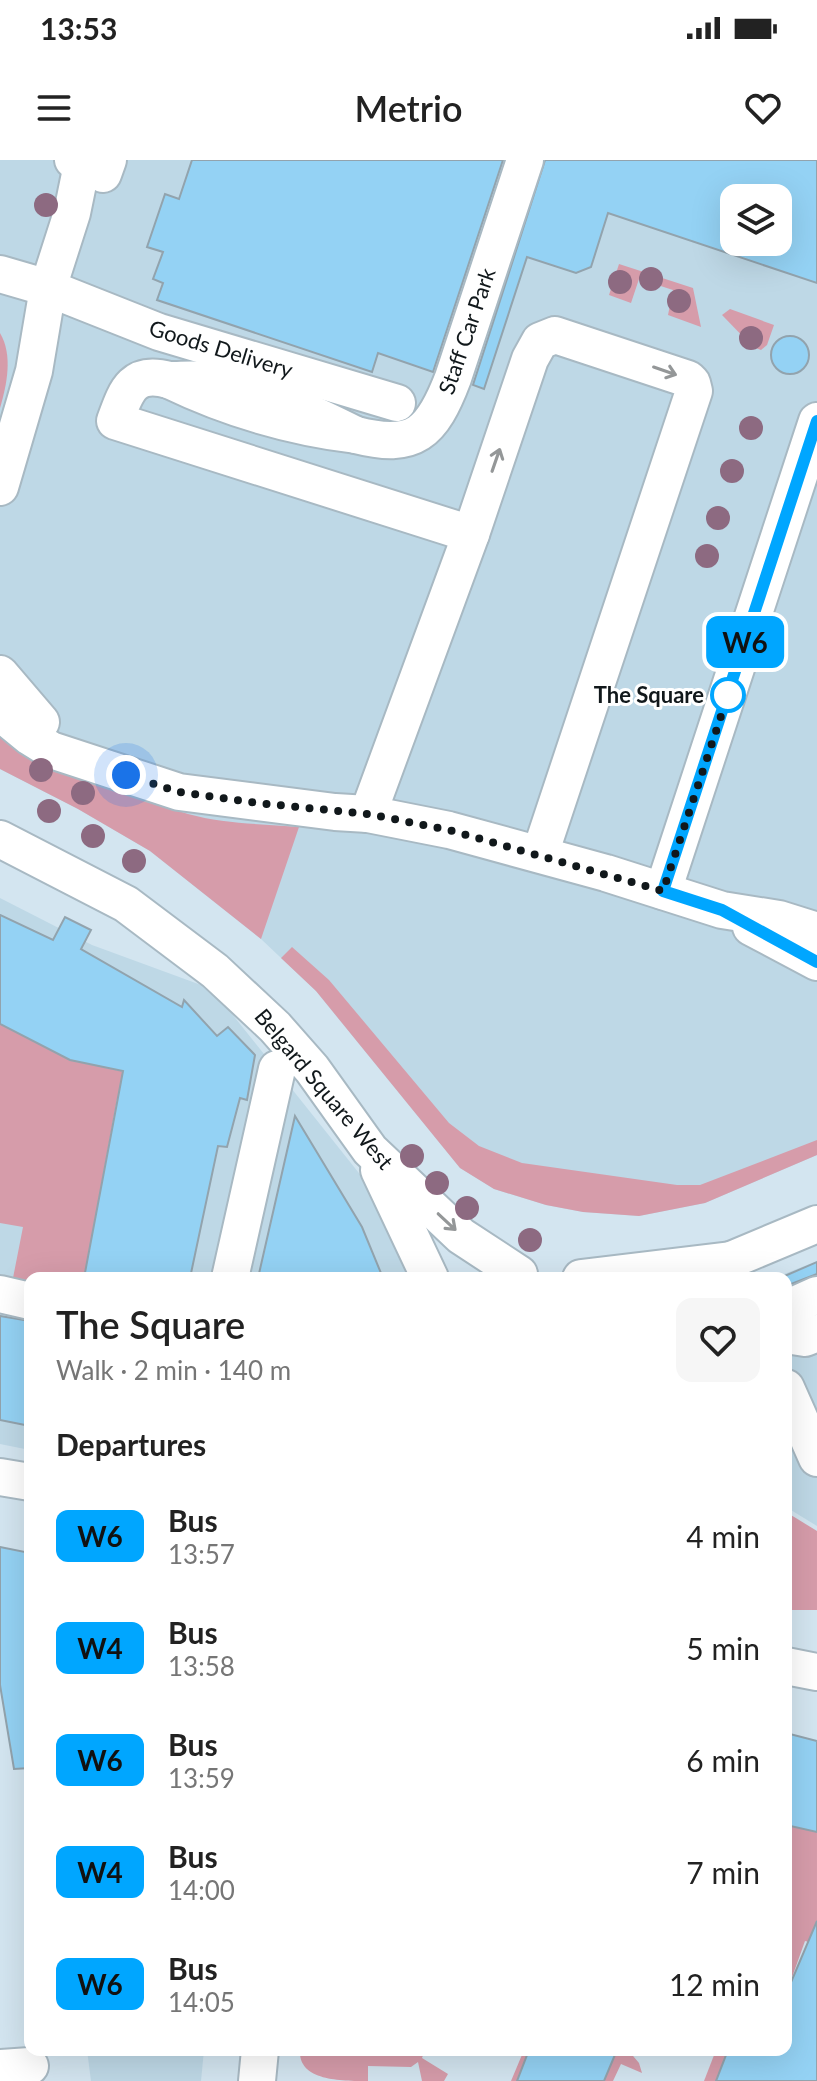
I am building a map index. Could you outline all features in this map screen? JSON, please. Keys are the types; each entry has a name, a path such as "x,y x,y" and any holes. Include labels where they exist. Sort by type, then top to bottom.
{"street":[{"name":"Staff Car Park","path":"471,534 115,421 133,383 151,376 169,380 241,410 310,430 392,442 408,440 419,433 438,411 453,378 525,160"},
{"path":"0,487 34,371 48,288 78,186 88,163"},
{"name":"Goods Delivery","path":"0,274 48,288 159,332 397,403"},
{"path":"368,814 471,534 530,359 546,336 555,335 688,379 694,391 540,854"},
{"path":"663,891 817,421"},
{"path":"0,674 42,724 100,766"},
{"path":"0,708 8,719 51,750 179,792 368,814 449,830 540,854 750,918 817,947"},
{"name":"Belgard Square West","path":"0,839 126,904 215,971 275,1027 312,1069 370,1150 461,1236 506,1272"},
{"path":"750,918 799,906 817,906"},
{"path":"750,918 817,931"},
{"path":"750,918 817,962"},
{"path":"231,1272 277,1069"},
{"path":"370,1150 427,1272"},
{"path":"683,1272 734,1269 817,1224"},
{"path":"0,1294 24,1300"},
{"path":"792,1306 817,1295"},
{"path":"792,1336 805,1338 817,1333"},
{"path":"792,1402 817,1458"},
{"path":"792,1458 817,1480"},
{"path":"0,1477 24,1481"},
{"path":"792,1667 817,1672"},
{"path":"257,2081 259,2056"}],"shaded area":[{"path":"0,160 817,160 817,1155 705,1203 639,1216 583,1212 546,1205 494,1189 460,1168 316,991 261,939 150,851 0,769"},
{"path":"619,264 693,288 701,327 668,315 673,290 639,279 631,303 609,295"},
{"path":"730,309 774,325 767,345 761,350 753,347 722,315"},
{"path":"0,333 8,360 0,408"},
{"path":"0,720 115,785 163,806 215,820 299,827 261,939 150,851 0,769"},
{"path":"0,898 92,945 201,985 228,1009 378,1197 409,1272 24,1272 24,1449 0,1444"},
{"path":"292,947 329,980 449,1123 479,1146 522,1163 677,1185 700,1185 817,1140 817,1155 705,1203 639,1216 583,1212 546,1205 494,1189 460,1168 316,991 281,958"},
{"path":"0,1024 70,1060 134,1074 117,1099 85,1272 24,1272 24,1280 13,1278 23,1227 0,1223"},
{"path":"817,1261 817,1526 792,1511 792,1272 789,1272"},
{"path":"792,1516 817,1531 817,1610 792,1610"},
{"path":"792,1825 817,1825 817,1930 812,1943 805,1941 792,1977"},
{"path":"88,2056 203,2056 201,2081 91,2081"},
{"path":"301,2056 423,2056 448,2074 444,2081 422,2081 418,2062 411,2067 368,2066 368,2081 334,2079 314,2073"},
{"path":"521,2056 633,2056 642,2073 621,2064 613,2081 511,2081"},
{"path":"714,2056 726,2056 716,2081 704,2081"}],"building":[{"path":"192,160 503,160 433,372 378,353 372,372 157,300 163,283 153,279 163,252 147,247 165,194 179,199"},
{"path":"545,160 817,160 817,283 736,256 792,256 792,184 720,184 720,251 608,213 591,267 576,273 527,257 484,389 473,385"},
{"path":"790,336 803,342 809,355 803,368 790,374 777,368 771,355 777,342"},
{"path":"0,915 53,940 65,917 91,930 81,949 182,1007 184,1000 217,1036 228,1027 255,1055 247,1100 240,1098 227,1147 218,1146 191,1272 85,1272 123,1071 70,1060 0,1024"},
{"path":"295,1116 362,1227 381,1272 259,1272"},
{"path":"817,1262 817,1274 792,1284 792,1273"},
{"path":"0,1316 24,1320 24,1425 0,1420"},
{"path":"0,1547 24,1552 24,1768 14,1769 0,1685"},
{"path":"792,1735 817,1741 817,1832 792,1826"},
{"path":"817,1921 817,2081 716,2081 726,2056 792,2056 792,1980"},
{"path":"527,2056 614,2056 604,2081 517,2081"}],"bus line":[{"name":"W6","path":"817,421 663,891 722,910 817,962"}],"place":[{"name":"The Square","path":"728,695"}],"route":[{"path":"126,775 179,792 368,814 449,830 663,891 728,695"}]}
